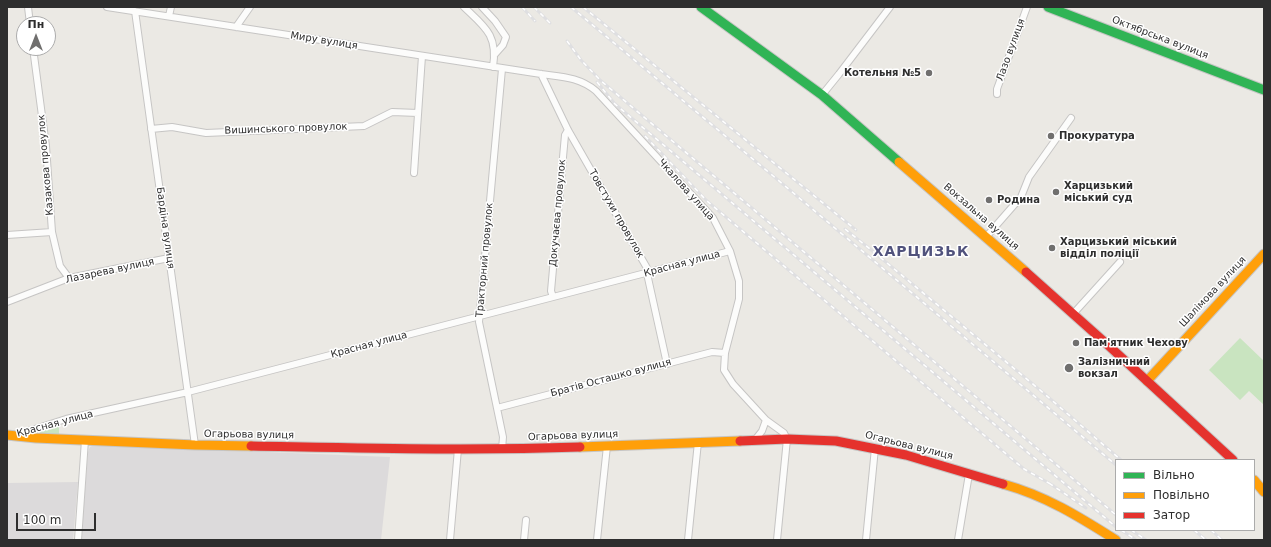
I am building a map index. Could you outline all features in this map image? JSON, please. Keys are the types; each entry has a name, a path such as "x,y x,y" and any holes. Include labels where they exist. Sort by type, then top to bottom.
{"street":[{"name":"Миру вулиця","path":"106,7 541,74"},
{"path":"169,16 170,7"},
{"path":"236,27 250,7"},
{"path":"464,7 485,28 494,45 495,54 493,67"},
{"path":"482,7 506,37 503,45 495,54"},
{"name":"Вокзальна вулиця","path":"701,7 822,95 986,236 1232,459"},
{"path":"822,95 890,7"},
{"name":"Лазо вулиця","path":"997,94 997,89 1027,7"},
{"name":"Октябрська вулиця","path":"1048,7 1264,90"},
{"name":"Бардіна вулиця","path":"135,11 195,445"},
{"name":"Казакова провулок","path":"34,56 46,146 52,232 60,266 69,278"},
{"path":"414,172 422,56"},
{"name":"Тракторний провулок","path":"502,69 479,322 503,437 502,449"},
{"name":"Товстухи провулок","path":"541,74 568,130 647,268 667,364"},
{"name":"Чкалова улица","path":"541,74 580,80 596,91 713,218 730,251 739,281 739,299 725,354 724,370 733,384 766,420 784,433 787,439"},
{"name":"Вишинського провулок","path":"152,129 172,128 206,133 364,126 392,112 418,113"},
{"path":"986,236 1021,197 1029,177 1071,118"},
{"name":"Докучаєва провулок","path":"553,297 551,291 564,141 568,130"},
{"path":"7,235 52,232"},
{"name":"Красная улица","path":"8,436 66,419 188,392 730,251"},
{"name":"Шалімова вулиця","path":"1147,381 1182,341 1264,254"},
{"name":"Лазарева вулиця","path":"7,302 69,278 169,258"},
{"path":"1073,314 1120,262"},
{"name":"Братів Осташко вулиця","path":"497,408 712,352 725,354"},
{"path":"754,441 762,430 766,420"},
{"name":"Огарьова вулиця","path":"8,436 195,445 458,449 607,446 787,439 836,441 906,455 1042,497 1070,511 1116,540"},
{"path":"776,540 787,439"},
{"path":"78,540 86,440"},
{"path":"688,540 698,442"},
{"path":"597,540 607,446"},
{"path":"866,540 875,448"},
{"path":"450,540 458,449"},
{"path":"958,540 969,474"},
{"path":"1255,481 1264,491"},
{"path":"524,540 526,520"}],"shaded area":[{"path":"94,445 390,457 381,540 81,540 88,452 90,447"},
{"path":"78,482 73,540 7,540 7,483"}],"green space":[{"path":"1240,338 1264,361 1264,405 1249,391 1240,400 1209,370"},
{"path":"59,426 59,435 39,433 40,431"}],"railway":[{"path":"522,7 535,21"},
{"path":"534,7 550,23"},
{"path":"571,7 1115,464"},
{"path":"583,7 856,230"},
{"path":"567,41 581,60 600,80 1115,514"},
{"path":"597,82 615,104 1115,526"},
{"path":"645,136 707,201 1024,469 1054,486"},
{"path":"845,229 1040,390 1120,459"},
{"path":"1049,483 1086,508"},
{"path":"1123,531 1135,539"},
{"path":"1132,531 1146,540"},
{"path":"1195,531 1206,540"},
{"path":"1212,531 1222,540"}],"traffic: fast":[{"path":"701,7 822,95 899,162"},
{"path":"1048,7 1264,90"}],"traffic: slow":[{"path":"899,162 1026,272"},
{"path":"1147,381 1264,254"},
{"path":"7,435 36,438 251,446"},
{"path":"580,447 740,441"},
{"path":"1255,481 1264,492"},
{"path":"1003,484 1033,494 1048,501 1075,515 1116,540"}],"traffic: jam":[{"path":"1026,272 1232,459"},
{"path":"740,441 787,439 836,441 906,455 1003,484"},
{"path":"251,446 457,449 580,447"}],"place":[{"name":"Котельня №5","path":"929,73"},
{"name":"Прокуратура","path":"1051,136"},
{"name":"Харцизький міський суд","path":"1056,192"},
{"name":"Родина","path":"989,200"},
{"name":"Харцизький міський відділ поліції","path":"1052,248"},
{"name":"Пам'ятник Чехову","path":"1076,343"},
{"name":"Залізничний вокзал","path":"1069,368"}],"district":[{"name":"ХАРЦИЗЬК","path":"921,252"}]}
